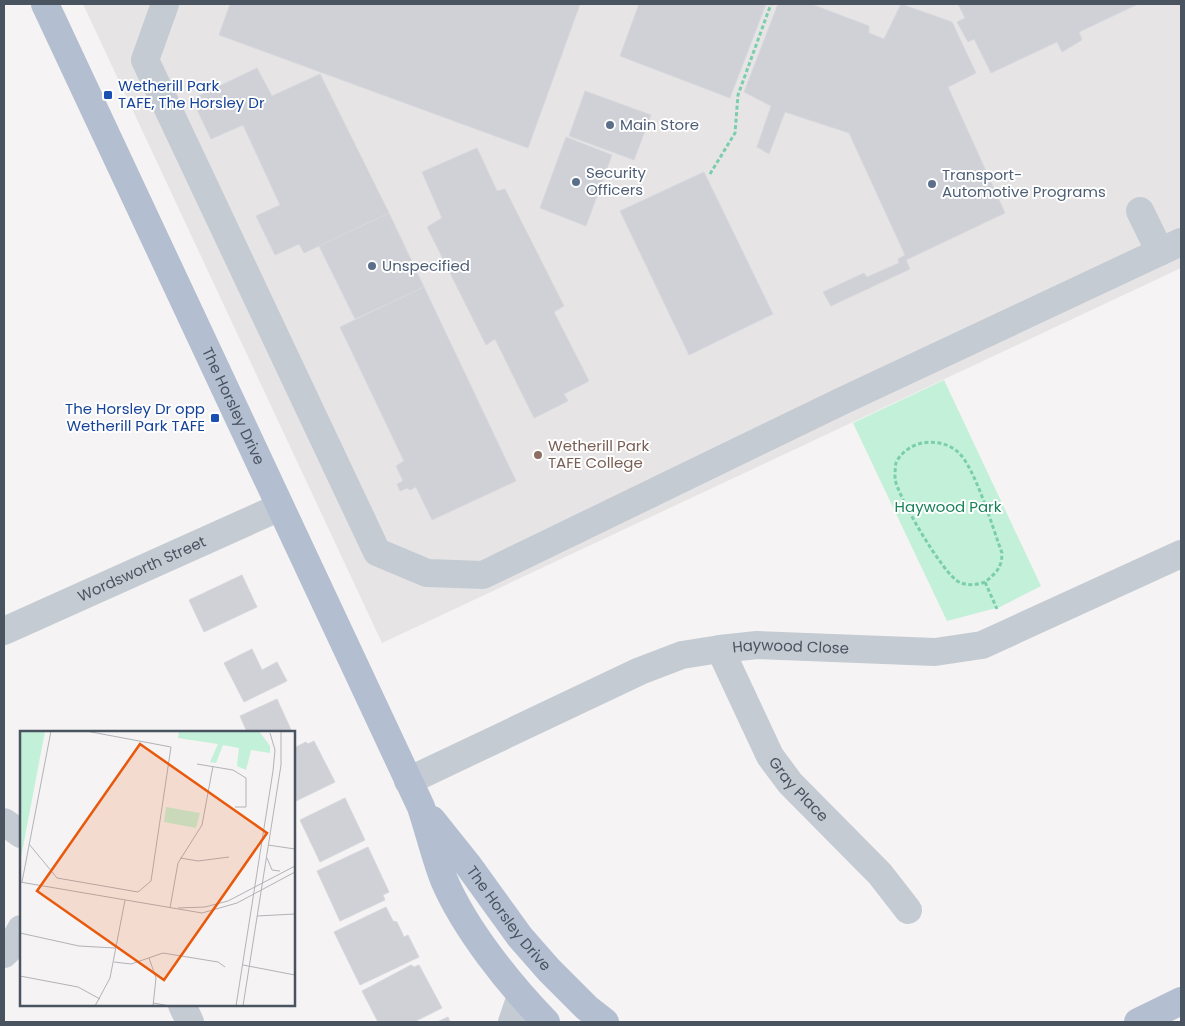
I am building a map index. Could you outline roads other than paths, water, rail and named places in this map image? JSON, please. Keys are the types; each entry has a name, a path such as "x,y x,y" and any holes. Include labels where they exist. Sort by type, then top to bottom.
{"main road":[{"name":"The Horsley Drive","path":"45,4 421,807 444,880 475,935 521,996 546,1022"},
{"name":"The Horsley Drive","path":"421,807 468,865 520,937 549,970 605,1022"},
{"path":"1138,1022 1181,1001"}],"street":[{"path":"165,4 145,60 378,552 427,573 484,575 833,405 1171,247 1140,211"},
{"name":"Wordsworth Street","path":"4,631 280,507"},
{"name":"Haywood Close","path":"408,781 640,671 682,656 720,649 757,646 935,652 982,645 1181,554"},
{"name":"Gray Place","path":"720,649 770,756 790,783 880,874 908,910"},
{"path":"4,822 20,833"},
{"path":"4,954 12,947 20,931"},
{"path":"512,1022 521,996"},
{"path":"182,1006 190,1022"}],"place":[{"name":"Wetherill Park TAFE, The Horsley Dr","path":"108,95"},
{"name":"Main Store","path":"610,125"},
{"name":"Security Officers","path":"576,182"},
{"name":"Transport- Automotive Programs","path":"932,184"},
{"name":"Unspecified","path":"372,266"},
{"name":"The Horsley Dr opp Wetherill Park TAFE","path":"215,418"},
{"name":"Wetherill Park TAFE College","path":"538,455"}],"park label":[{"name":"Haywood Park","path":"948,507"}]}
